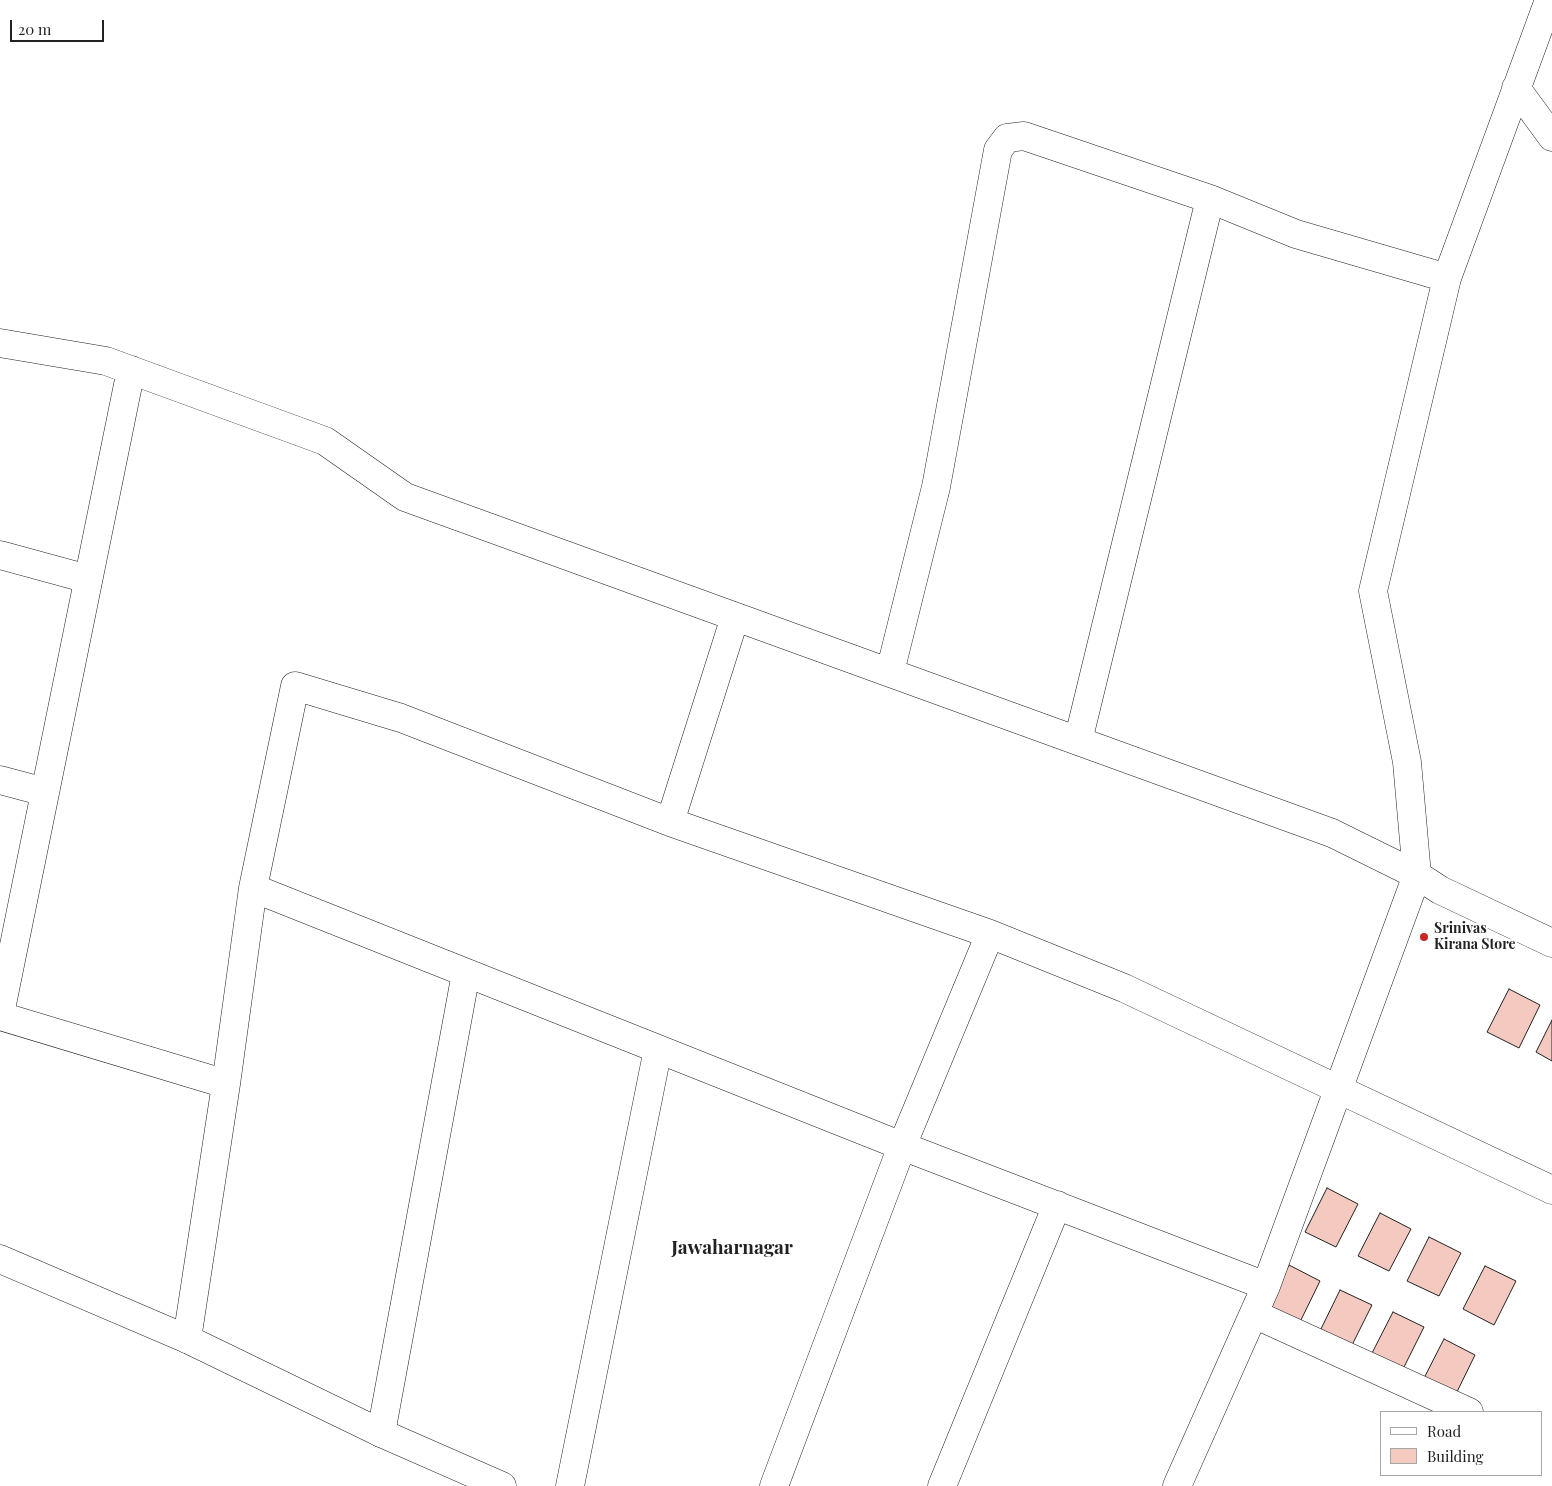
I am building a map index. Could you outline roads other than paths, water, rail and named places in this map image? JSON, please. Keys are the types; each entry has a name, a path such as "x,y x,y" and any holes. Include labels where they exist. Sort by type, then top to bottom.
{"street":[{"path":"1177,1486 1266,1286 1417,875 1407,762 1373,591 1447,278 1549,0"},
{"path":"1516,88 1552,137"},
{"path":"890,672 936,487 998,150 1007,138 1024,136 1210,199 1296,234 1447,278"},
{"path":"1078,741 1210,199"},
{"path":"0,344 106,360 325,441 405,497 1332,833 1417,875 1440,890 1552,944"},
{"path":"131,370 0,1015 226,1084"},
{"path":"0,555 88,579"},
{"path":"670,822 735,617"},
{"path":"187,1340 226,1084 253,888 295,686 401,718 670,822 990,934 1124,988 1552,1190"},
{"path":"0,780 45,792"},
{"path":"253,888 902,1146 1266,1286"},
{"path":"774,1486 902,1146 990,934"},
{"path":"380,1433 466,973"},
{"path":"570,1486 658,1049"},
{"path":"942,1486 1057,1206"},
{"path":"0,1259 187,1340 380,1433 502,1486"},
{"path":"1254,1314 1467,1411"}],"place":[{"name":"Srinivas Kirana Store","path":"1424,937"}],"district":[{"name":"Jawaharnagar","path":"732,1248"}]}
